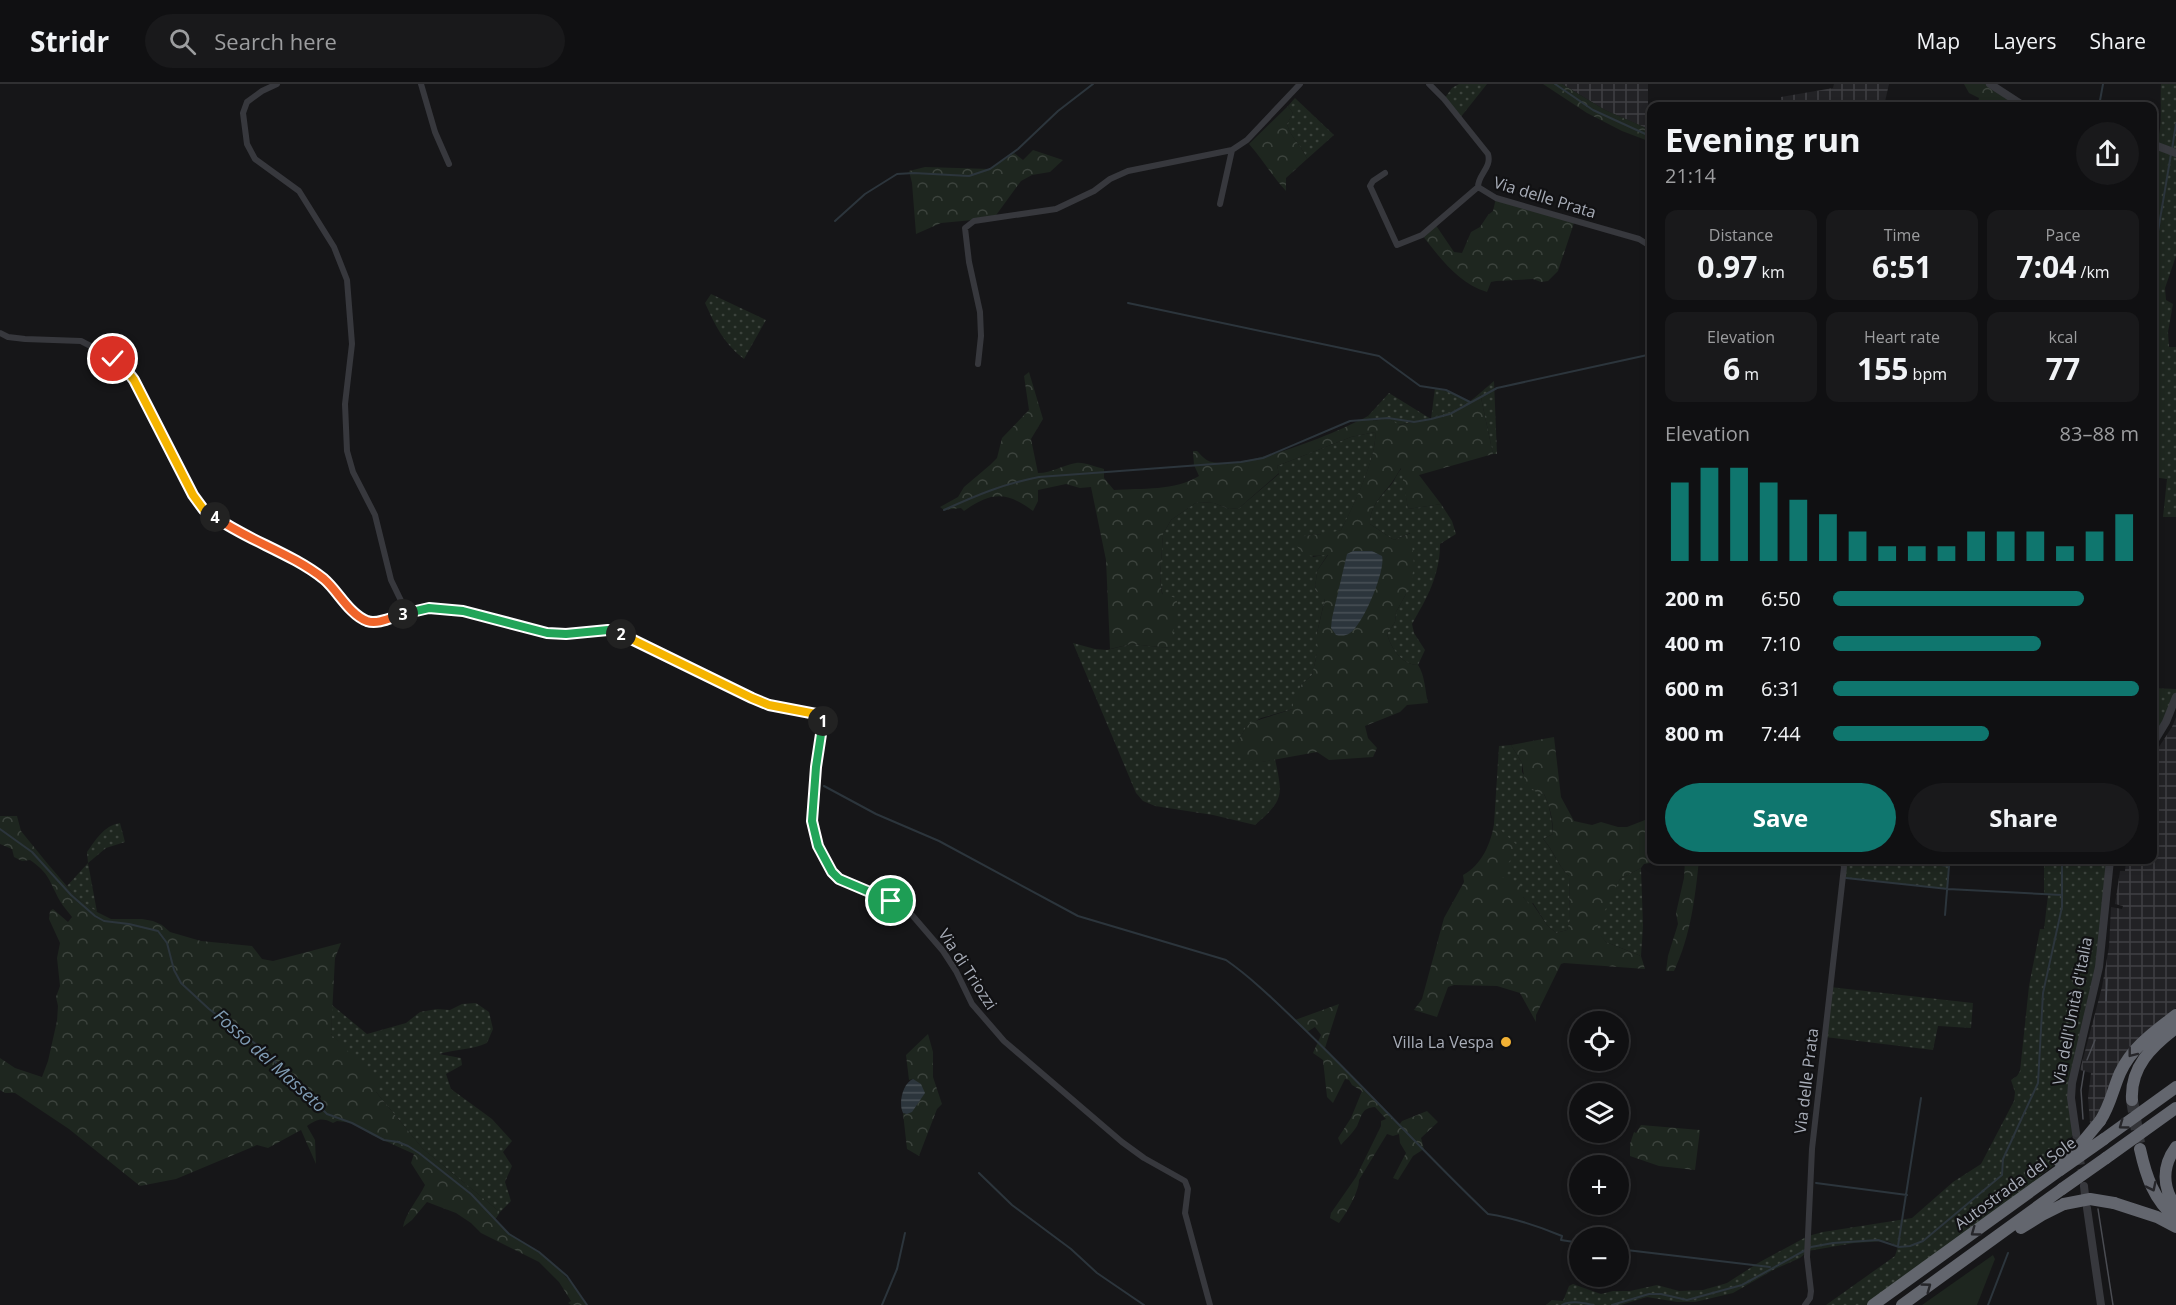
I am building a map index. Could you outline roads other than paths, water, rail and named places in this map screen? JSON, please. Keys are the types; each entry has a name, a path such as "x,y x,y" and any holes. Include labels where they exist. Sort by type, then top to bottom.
{"highway":[{"path":"2060,1166 2100,1121 2108,1108 2119,1075 2128,1058 2147,1038 2176,1015"},
{"path":"2132,1100 2135,1077 2143,1059 2154,1045 2176,1028"},
{"name":"Autostrada del Sole","path":"1873,1305 2023,1198 2041,1175 2104,1139 2176,1087"},
{"name":"Autostrada del Sole","path":"1902,1305 2176,1108"},
{"path":"2176,1147 2167,1163 2165,1177 2168,1193 2176,1207"},
{"path":"2140,1149 2151,1188 2166,1209 2176,1218"},
{"path":"1953,1268 2000,1243 2042,1215 2064,1204 2085,1199 2114,1203 2157,1217 2176,1227"}],"street":[{"path":"278,84 261,88 247,102 243,113 247,144 255,159 299,191 334,247 347,280 352,344 345,404 347,451 353,472 375,515 391,580 407,613"},
{"path":"421,84 435,132 449,164"},
{"path":"978,364 981,336 980,312 969,262 965,228 968,224 974,221 1056,209 1094,191 1110,179 1128,171 1232,150 1247,140 1300,84"},
{"name":"Via delle Prata","path":"1429,84 1467,126 1488,154 1489,165 1478,182 1478,187 1496,198 1639,238 1647,244"},
{"path":"1990,84 2018,102"},
{"path":"2157,145 2176,153"},
{"path":"1220,204 1232,150"},
{"path":"1385,173 1370,186 1397,245 1422,235 1478,187"},
{"name":"Via di Triozzi","path":"0,333 8,337 25,339 81,341 124,367 134,380 193,495 204,510 220,521 305,566 325,580 350,608 368,621 376,622 429,608 463,611 547,633 566,634 608,630 769,705 820,716 824,725 816,767 812,821 818,846 832,872 839,879 880,895 912,915 943,951 956,971 972,1004 1004,1041 1122,1142 1144,1158 1185,1181 1188,1189 1185,1213 1210,1305"},
{"path":"2157,737 2176,697"},
{"name":"Via delle Prata","path":"1805,1305 1810,1298 1811,1291 1807,1257 1812,1149 1843,864"},
{"name":"Via dell'Unità d'Italia","path":"2076,1133 2072,1083 2099,967 2110,864"},
{"path":"2087,1209 2101,1305"}],"waterway":[{"path":"835,221 865,194 897,174 969,176 990,169 1018,149 1058,111 1093,84"},
{"path":"1555,84 1593,110 1647,135"},
{"path":"2100,102 2103,84"},
{"path":"2172,149 2176,124"},
{"path":"2157,237 2171,154"},
{"path":"1128,303 1379,356 1420,386 1446,390 1470,402"},
{"path":"944,510 990,490 1039,477 1241,462 1263,458 1350,421 1388,418 1414,422 1431,419 1450,414 1497,388 1647,355"},
{"path":"824,786 876,814 939,841 1078,916 1226,960 1255,982 1298,1023 1488,1214 1544,1229 1562,1236 1561,1240 1569,1241"},
{"name":"Fosso del Masseto","path":"0,829 32,852 71,895 95,916 104,921 158,931 167,943 174,970 181,983 209,1009 261,1048 327,1114 352,1123 384,1140 408,1146 419,1153 471,1194 509,1234 539,1252 567,1276 587,1305"},
{"path":"1933,864 1949,866 1945,915"},
{"name":"Fosso del Masseto","path":"1612,1305 1649,1294 1661,1294 1687,1300 1742,1285 1811,1247 1878,1240 1899,1247 1910,1246 1923,1241 2002,1175 2003,1159 2038,1083 2043,993 2062,907 2062,864"},
{"path":"1846,878 1948,889 2062,895"},
{"path":"1898,1246 1921,1098"},
{"path":"979,1173 1012,1205 1071,1249 1097,1273 1144,1305"},
{"path":"1816,1183 1907,1195"},
{"path":"882,1305 897,1269 905,1233"},
{"path":"1629,1250 1770,1267"},
{"path":"1988,1305 2008,1253"},
{"name":"Fosso del Masseto","path":"1562,1305 1573,1302 1593,1305"}],"tunnel":[{"path":"2132,1100 2139,1143"},
{"path":"2076,1133 2083,1179"}],"tram line":[{"path":"2106,1001 2107,979"},
{"path":"2087,1060 2095,1040"},
{"path":"2083,1119 2081,1090 2084,1071"},
{"path":"2098,1209 2113,1305"}],"place":[{"name":"Villa La Vespa","path":"1506,1042"}]}
